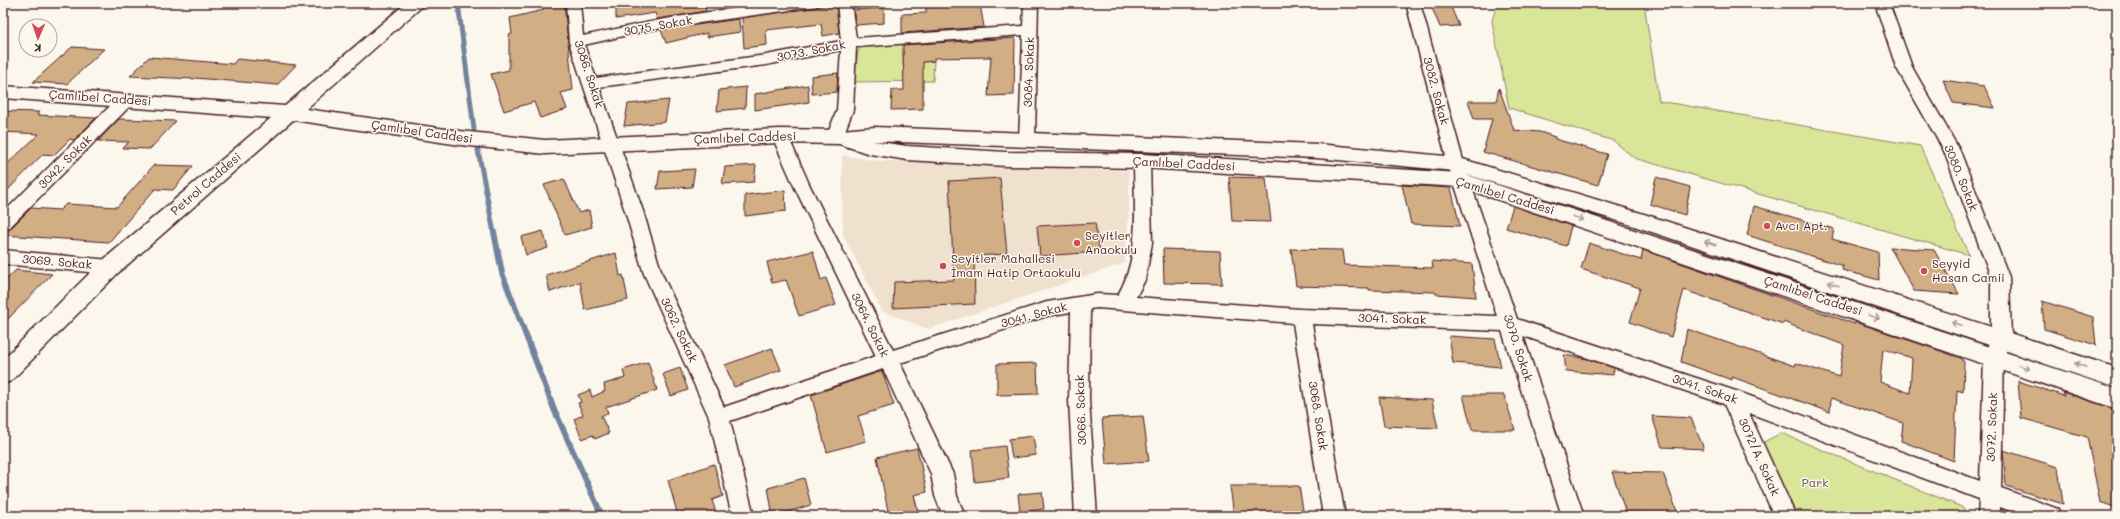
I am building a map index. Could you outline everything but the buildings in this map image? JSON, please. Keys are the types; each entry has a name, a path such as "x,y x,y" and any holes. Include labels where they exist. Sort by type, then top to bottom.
{"street":[{"name":"Petrol Caddesi","path":"3,374 110,267 417,3"},
{"name":"3086. Sokak","path":"573,3 576,42 592,83 612,144"},
{"name":"3075. Sokak","path":"576,42 650,26 812,3"},
{"path":"838,137 844,110 849,43 844,3"},
{"name":"3084. Sokak","path":"1027,140 1031,3"},
{"name":"3082. Sokak","path":"1413,3 1459,172"},
{"name":"3080. Sokak","path":"1882,3 1904,67 1952,151 2000,277 1997,348"},
{"name":"3073. Sokak","path":"592,83 766,60 867,40 1031,30"},
{"name":"Çamlıbel Caddesi","path":"3,92 290,113 460,138 545,147 780,136 838,137 875,134 1317,151 1459,172 1997,348 2117,378"},
{"name":"3042. Sokak","path":"3,224 126,100"},
{"name":"3064. Sokak","path":"780,136 802,186 886,360 915,414 942,474 946,496 954,516"},
{"name":"Çamlıbel Caddesi","path":"838,137 870,147 907,153 1006,159 1142,161 1459,172"},
{"name":"3062. Sokak","path":"612,144 653,274 719,417 743,516"},
{"path":"1123,302 1136,280 1143,243 1142,161"},
{"name":"3070. Sokak","path":"1459,172 1573,516"},
{"name":"3069. Sokak","path":"3,257 110,267"},
{"name":"3041. Sokak","path":"719,417 886,360 1046,309 1097,301 1301,316 1510,324 1732,398 2050,516"},
{"name":"3066. Sokak","path":"1081,303 1079,400 1086,516"},
{"name":"3068. Sokak","path":"1301,316 1334,516"},
{"name":"Çamlıbel Caddesi","path":"1997,348 2117,399"},
{"name":"3072. Sokak","path":"1989,516 1997,348"},
{"name":"3072/A. Sokak","path":"1732,398 1785,516"}],"shaded area":[{"name":"Seyitler Mahallesi İmam Hatip Ortaokulu","path":"842,155 878,161 929,161 1129,171 1129,210 1125,263 928,329 882,311 843,235"}],"green space":[{"path":"1497,3 1644,3 1659,101 1920,146 1969,255 1634,158 1614,141 1509,108 1492,21"},
{"path":"942,40 941,46 903,49 903,64 934,61 933,81 853,82 858,52 861,46"},
{"name":"Park","path":"1781,433 1964,508 1964,516 1794,516 1760,444"}],"waterway":[{"path":"458,3 474,129"},
{"path":"478,150 494,233"},
{"path":"494,232 502,273 554,409 602,516"}],"place":[{"name":"Avcı Apt.","path":"1767,226"},
{"name":"Seyitler Anaokulu","path":"1077,243"},
{"name":"Seyitler Mahallesi İmam Hatip Ortaokulu","path":"943,266"},
{"name":"Seyyid Hasan Camii","path":"1924,271"}]}
